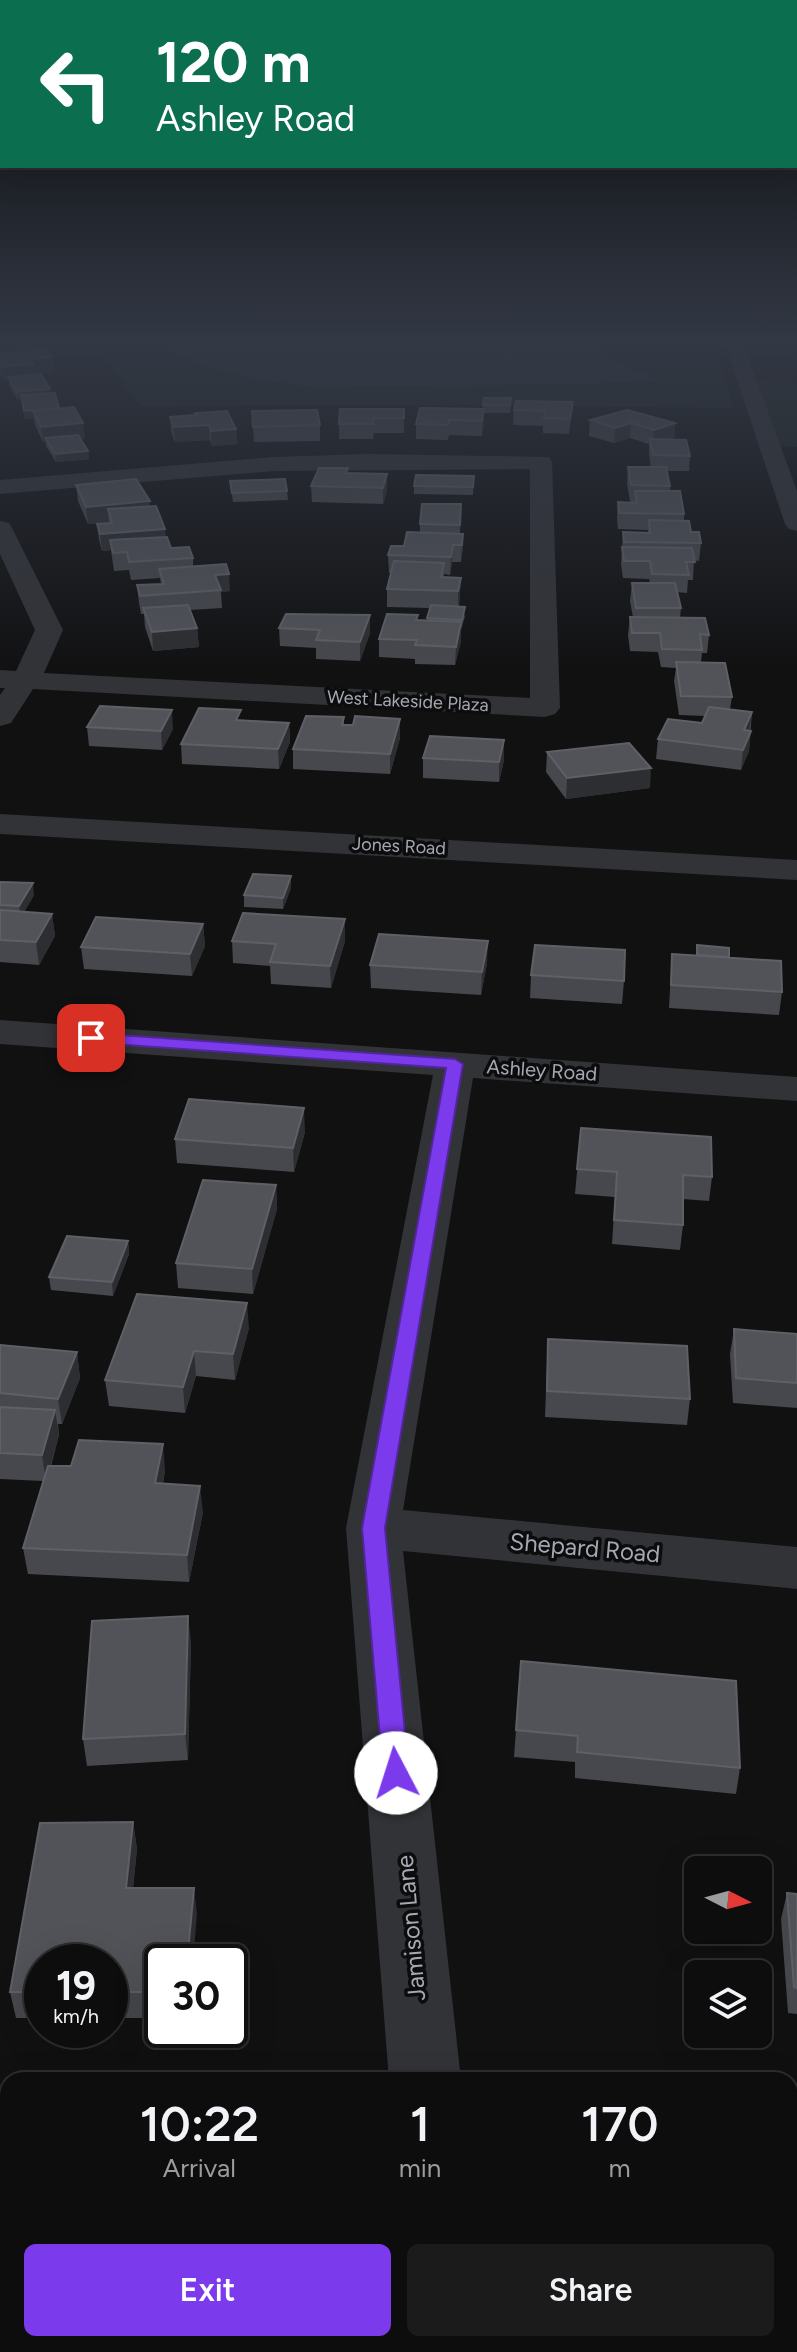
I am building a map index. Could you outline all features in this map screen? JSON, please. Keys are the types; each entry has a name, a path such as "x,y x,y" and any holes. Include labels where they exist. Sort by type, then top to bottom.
{"street":[{"path":"771,451 797,524"},
{"name":"West Lakeside Plaza","path":"0,487 274,464 541,462 545,708 13,680"},
{"path":"0,528 49,630 13,680 0,717"},
{"name":"Jones Road","path":"0,824 797,870"},
{"name":"Ashley Road","path":"0,1032 797,1089"},
{"name":"Jamison Lane","path":"424,2072 373,1528 455,1064"},
{"name":"Shepard Road","path":"373,1528 797,1568"}],"building":[{"path":"53,451 88,451 55,454"},
{"path":"652,451 689,451 690,456 653,455"},
{"path":"628,467 666,467 670,486 631,485"},
{"path":"319,468 348,468 346,473 387,474 383,488 311,486"},
{"path":"416,475 474,476 473,487 414,486"},
{"path":"136,479 150,501 86,507 76,485"},
{"path":"285,479 287,491 232,493 230,481"},
{"path":"635,491 680,491 684,514 619,513 618,502 637,503"},
{"path":"422,504 461,504 460,525 420,524"},
{"path":"156,506 165,529 100,534 97,524 112,523 108,509"},
{"path":"649,520 689,521 691,532 699,532 701,543 624,542 623,532 650,533"},
{"path":"407,532 463,534 462,545 453,545 451,557 388,555 391,546 404,546"},
{"path":"167,537 171,548 189,547 193,558 129,562 127,552 113,553 110,540"},
{"path":"622,547 692,548 695,562 686,562 689,575 652,574 650,561 624,561"},
{"path":"394,561 444,563 441,577 461,578 458,591 387,589"},
{"path":"226,564 229,574 215,575 221,590 140,596 137,585 164,584 159,569"},
{"path":"632,583 675,583 681,608 636,608"},
{"path":"188,605 197,628 152,632 143,608"},
{"path":"431,605 465,607 462,620 427,618"},
{"path":"286,614 370,615 360,642 316,640 320,630 279,628"},
{"path":"387,614 418,615 416,620 461,622 456,647 415,645 417,640 379,639"},
{"path":"630,617 705,618 709,635 700,634 702,650 662,649 660,633 632,633"},
{"path":"676,662 725,663 732,697 681,696"},
{"path":"100,706 172,710 161,731 87,727"},
{"path":"709,707 752,712 744,730 751,731 743,750 658,739 668,719 702,723"},
{"path":"199,708 241,710 236,720 289,723 278,749 181,744"},
{"path":"306,716 344,717 342,725 353,725 355,716 400,719 390,754 293,749"},
{"path":"430,736 504,740 499,762 423,758"},
{"path":"629,743 651,768 567,778 547,752"},
{"path":"253,874 291,876 283,898 244,895"},
{"path":"0,882 33,883 19,906 0,905"},
{"path":"0,910 52,914 36,942 0,940"},
{"path":"243,913 345,919 330,966 270,962 276,944 232,941"},
{"path":"96,917 203,924 190,954 81,947"},
{"path":"379,934 488,941 482,972 370,965"},
{"path":"535,945 625,950 624,981 531,975"},
{"path":"697,945 729,948 729,957 697,955"},
{"path":"672,954 781,961 782,992 671,985"},
{"path":"189,1099 304,1108 293,1148 175,1139"},
{"path":"581,1128 711,1137 712,1177 683,1175 683,1225 614,1220 617,1172 577,1169"},
{"path":"203,1180 276,1185 252,1269 176,1263"},
{"path":"67,1236 128,1241 112,1282 49,1277"},
{"path":"137,1294 247,1303 233,1354 194,1351 183,1387 105,1380"},
{"path":"734,1329 797,1334 797,1383 736,1378"},
{"path":"548,1339 687,1346 690,1399 547,1391"},
{"path":"0,1345 77,1352 58,1399 0,1393"},
{"path":"0,1407 55,1410 42,1455 0,1453"},
{"path":"79,1440 163,1444 155,1483 200,1486 187,1555 23,1548 48,1466 71,1466"},
{"path":"188,1616 185,1734 83,1739 92,1621"},
{"path":"521,1661 736,1681 740,1768 577,1752 578,1736 516,1730"},
{"path":"133,1822 126,1888 194,1888 189,1944 144,1944 144,1992 128,1992 128,1944 24,1944 24,1992 10,1992 40,1823"},
{"path":"787,1893 797,1894 797,1988 794,1987"}],"route":[{"path":"91,1038 455,1064 373,1528 396,1773"}]}
